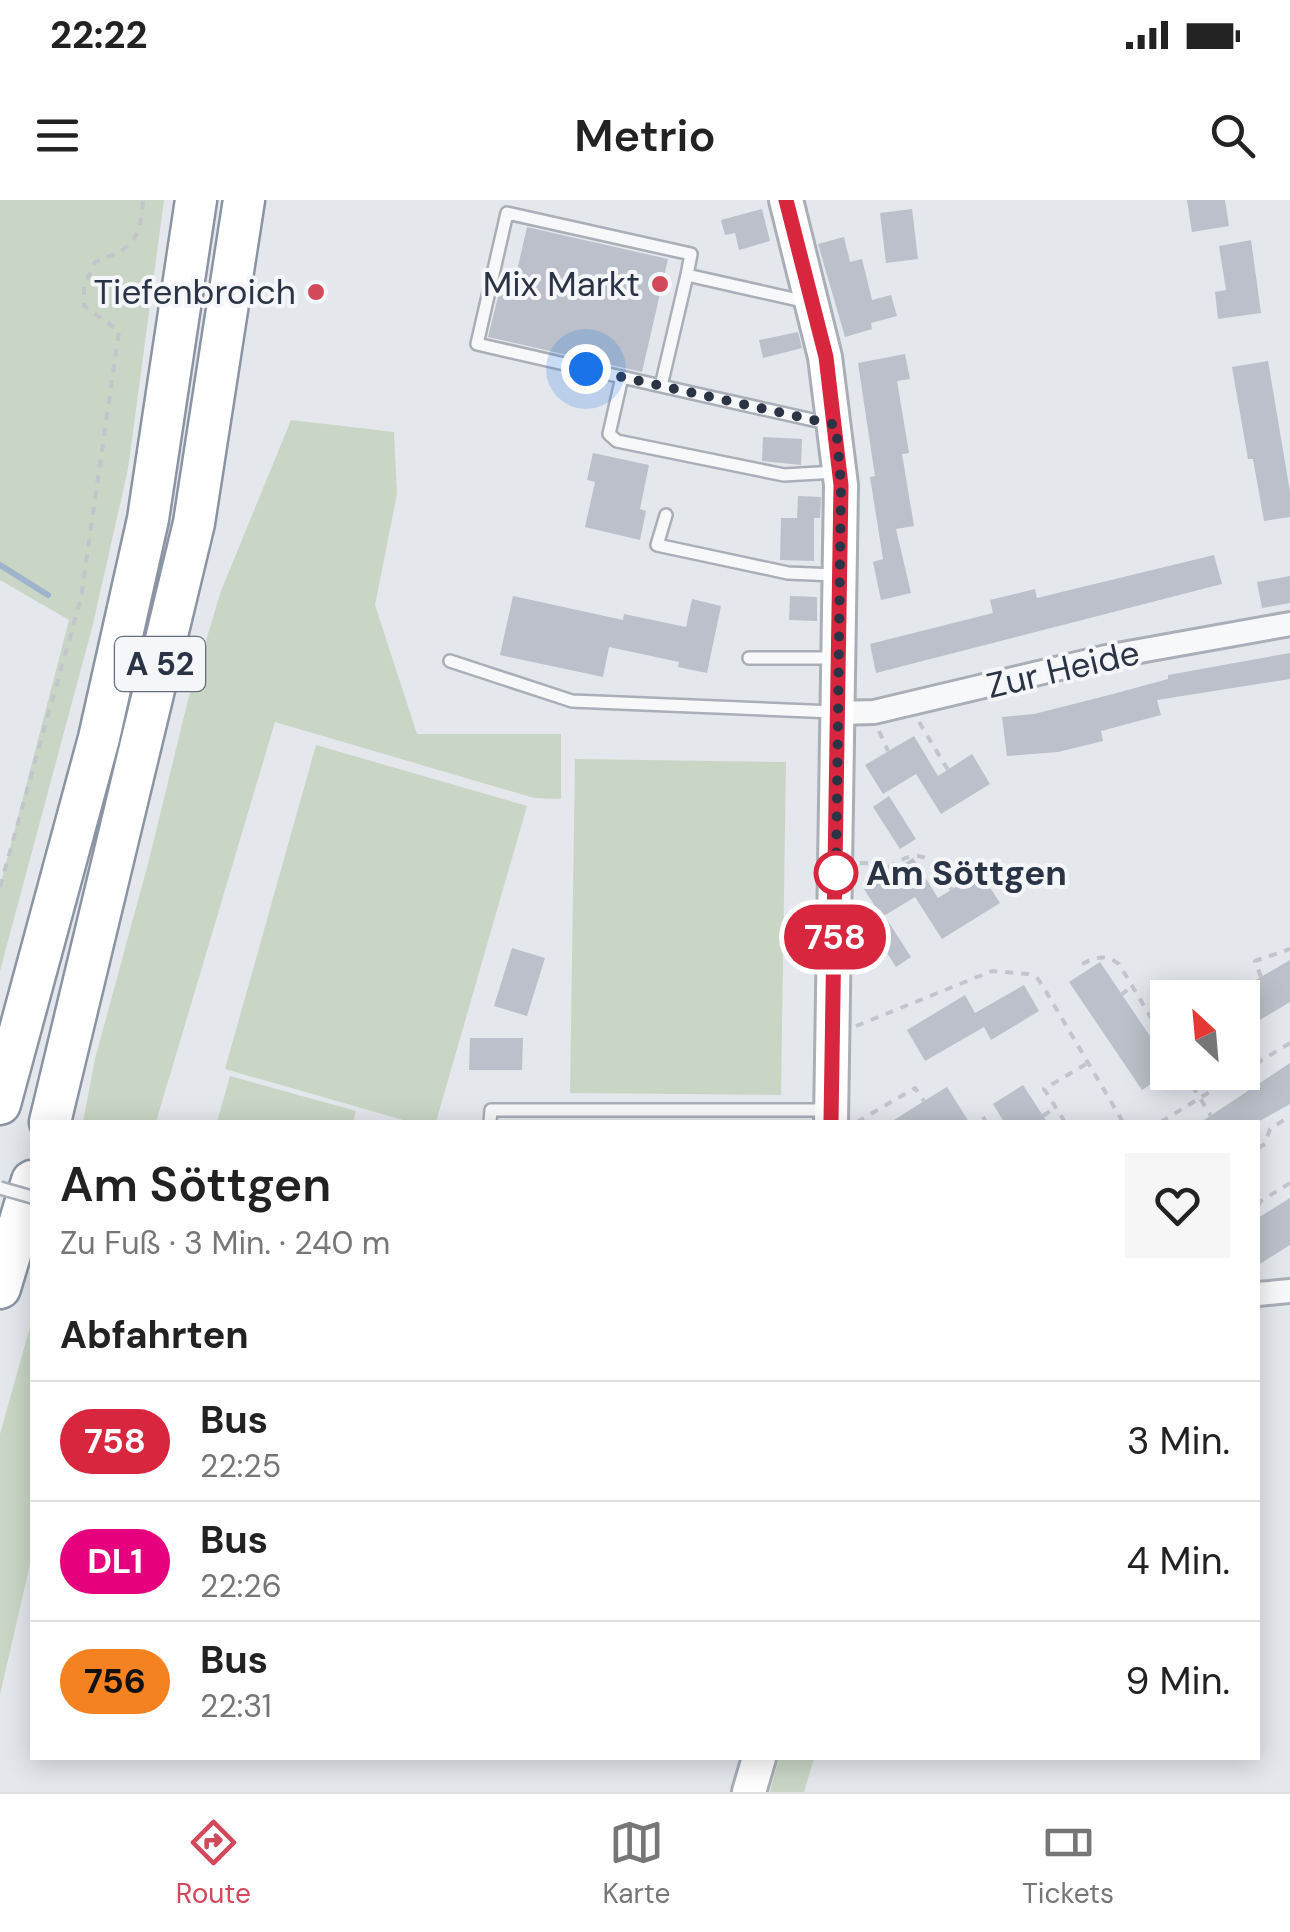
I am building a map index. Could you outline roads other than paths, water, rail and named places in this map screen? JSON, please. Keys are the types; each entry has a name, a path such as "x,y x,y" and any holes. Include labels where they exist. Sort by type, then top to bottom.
{"highway":[{"name":"A 52","path":"0,1104 98,738 148,518 196,200"},
{"name":"A 52","path":"50,1120 194,522 244,200"},
{"path":"0,1288 30,1188"}],"street":[{"path":"786,200 826,357 840,472 832,1033 839,1118"},
{"name":"Zur Heide","path":"837,712 863,714 910,705 1106,657 1290,624"},
{"path":"1260,1294 1290,1291"},
{"path":"750,1792 758,1760"}],"lane":[{"path":"661,386 691,254 507,212 477,344 661,386 836,425"},
{"path":"686,275 812,303"},
{"path":"622,377 609,434 618,441 784,475 840,472"},
{"path":"666,515 657,545 788,574 839,576"},
{"path":"749,658 838,658"},
{"path":"450,661 572,701 837,712"},
{"path":"490,1120 491,1110 839,1118"},
{"path":"0,1188 30,1196"}],"waterway":[{"path":"0,565 48,595"}],"place":[{"name":"Mix Markt","path":"660,284"},
{"name":"Tiefenbroich","path":"316,292"},
{"name":"Am Söttgen","path":"836,873"}]}
